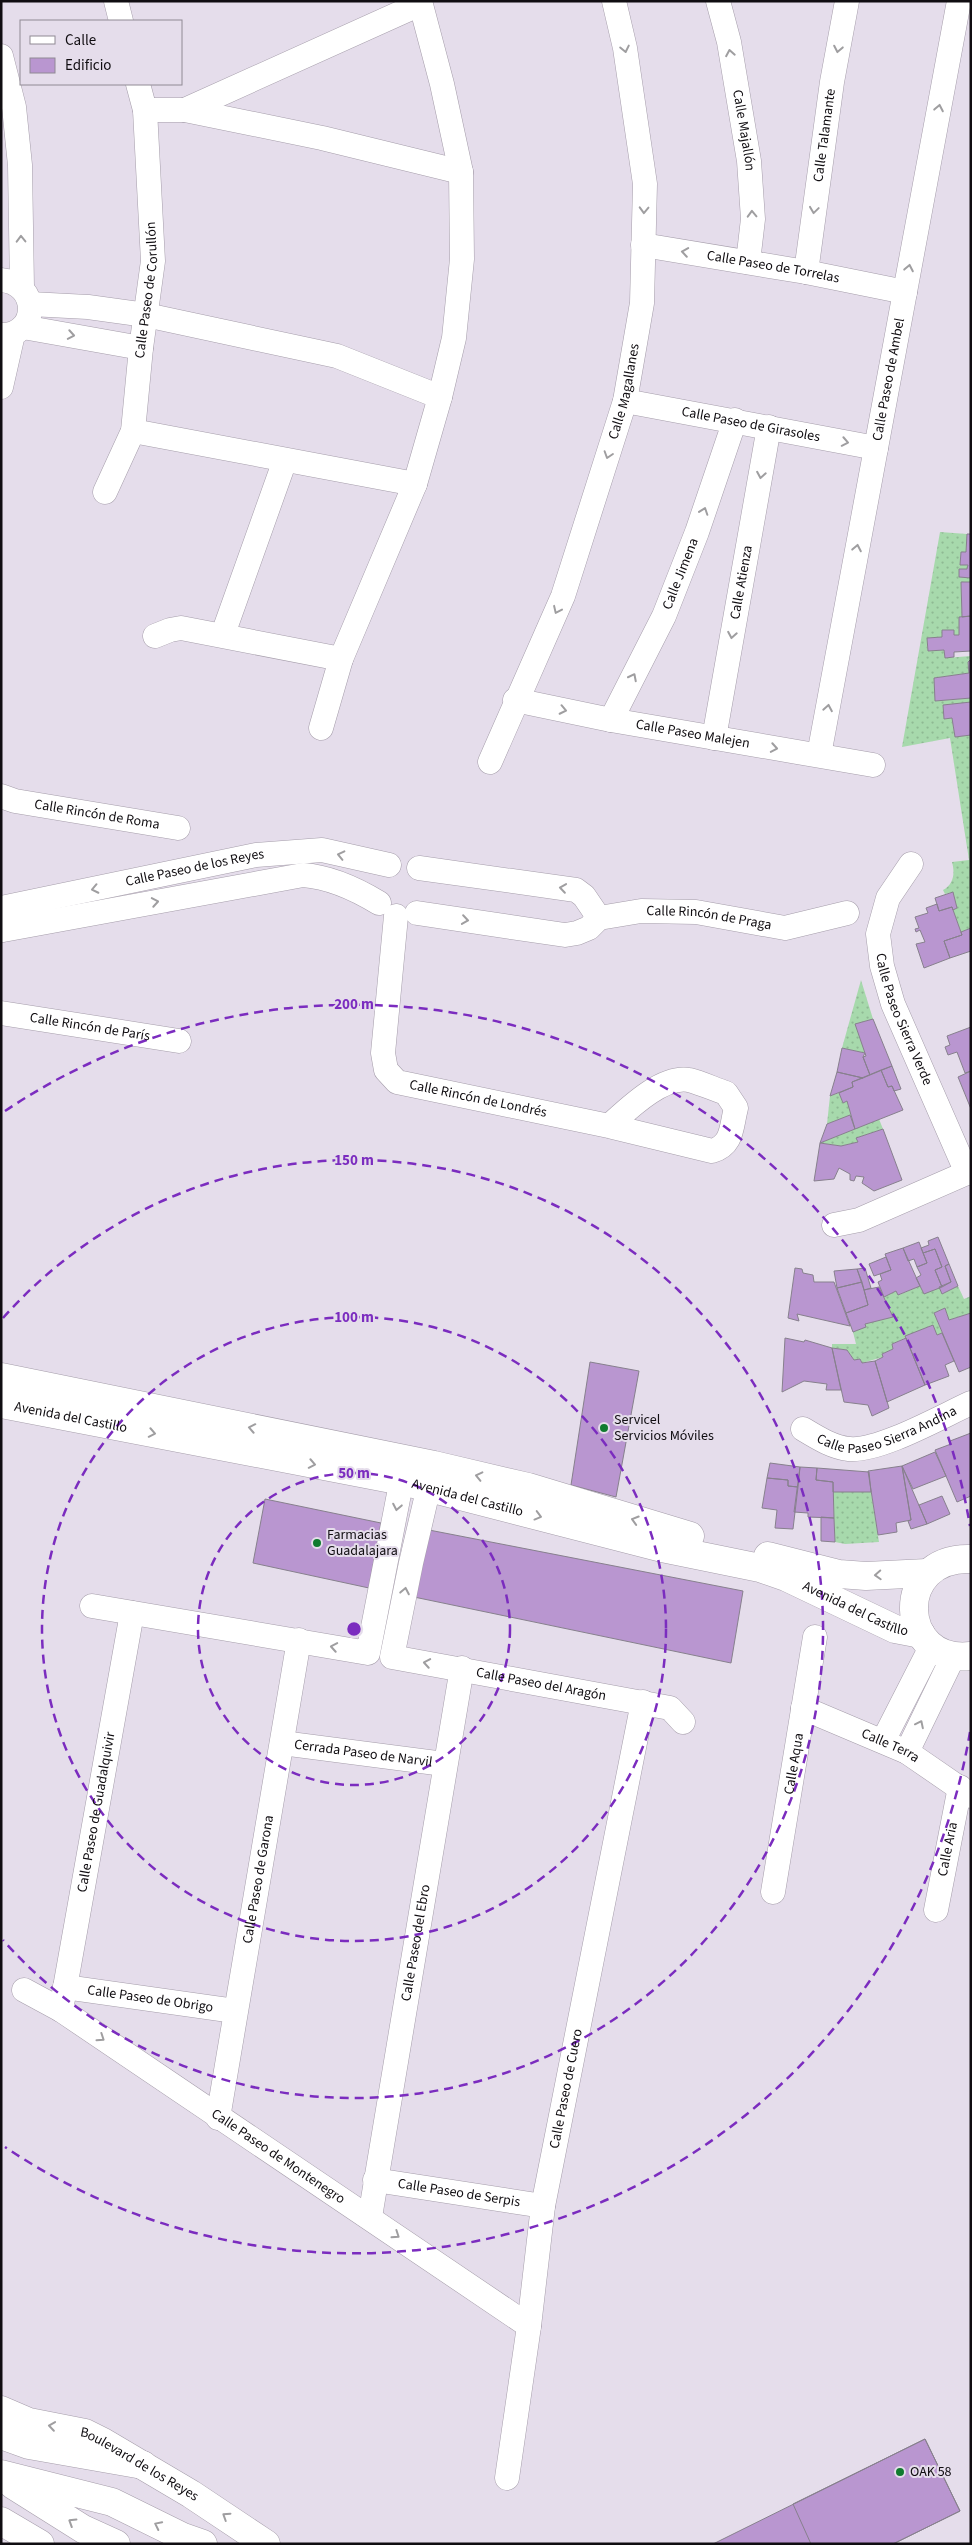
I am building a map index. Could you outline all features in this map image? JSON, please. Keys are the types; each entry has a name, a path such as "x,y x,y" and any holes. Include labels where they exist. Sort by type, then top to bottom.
{"main road":[{"name":"Avenida del Castillo","path":"1,1377 404,1470 665,1539 786,1577 895,1629 951,1653"},
{"name":"Avenida del Castillo","path":"1,1404 404,1470"},
{"name":"Avenida del Castillo","path":"665,1539 840,1574 866,1576 927,1573"},
{"path":"951,1653 914,1619 913,1602 918,1586 927,1573 941,1563 966,1556"},
{"name":"Boulevard de los Reyes","path":"1,2410 29,2422 85,2433 143,2465 266,2544"},
{"path":"1,2435 29,2445 143,2465"},
{"path":"1,2476 84,2528 116,2544"},
{"path":"1,2476 112,2502 183,2537 203,2544"},
{"path":"1,2521 33,2541"}],"street":[{"path":"116,1 122,20"},
{"name":"Calle Magallanes","path":"490,762 515,700 563,596 625,401 642,303 645,184 625,48 614,1"},
{"name":"Calle Majallón","path":"718,1 729,42 749,160 753,219 748,262"},
{"name":"Calle Talamante","path":"806,272 832,82 847,1"},
{"name":"Calle Paseo de Ambel","path":"819,756 959,1"},
{"path":"185,110 420,3 442,84 461,172 462,259 454,338 440,397 415,484 341,659 321,728"},
{"path":"1,56 14,107 20,165 18,291 29,316 12,332 1,387"},
{"name":"Calle Paseo de Corullón","path":"105,492 132,431 153,261 145,110 138,85"},
{"path":"145,110 185,110 322,138 461,172"},
{"name":"Calle Paseo de Torrelas","path":"643,245 806,272 905,292"},
{"path":"18,291 88,307 146,315 337,356 440,397"},
{"path":"12,332 141,348"},
{"name":"Calle Paseo de Girasoles","path":"625,401 735,420 876,448"},
{"name":"Calle Jimena","path":"611,720 664,616 697,532 735,420"},
{"name":"Calle Atienza","path":"714,738 770,428"},
{"path":"132,431 415,484"},
{"path":"223,634 285,460"},
{"path":"155,636 181,628 223,634 341,659"},
{"name":"Calle Paseo Malejen","path":"515,700 611,720 873,764"},
{"name":"Calle Rincón de Roma","path":"6,802 178,828"},
{"name":"Calle Paseo de los Reyes","path":"2,922 256,855 322,850 388,866"},
{"path":"419,868 427,876 430,891 424,906 397,911 375,893 376,882 381,873 388,866 404,862 419,868 576,890 584,896 599,918"},
{"name":"Calle Paseo Sierra Verde","path":"911,864 888,898 878,934 882,966 893,1004 969,1172"},
{"name":"Calle Paseo de los Reyes","path":"2,922 303,875 316,876 356,890 397,911"},
{"name":"Calle Rincón de Praga","path":"397,911 565,935 577,933 588,928 599,918 641,911 696,912 785,928 847,913"},
{"name":"Calle Rincón de Londrés","path":"397,911 382,1053 386,1070 396,1082 609,1126 712,1151 728,1143 736,1108 726,1092 689,1080 680,1080 646,1095 609,1126"},
{"name":"Calle Rincón de París","path":"1,1013 179,1041"},
{"path":"834,1225 859,1220 969,1172"},
{"name":"Calle Paseo Sierra Andina","path":"803,1429 830,1444 850,1449 871,1448 971,1403"},
{"path":"92,1606 368,1653 404,1470"},
{"path":"376,1615 400,1620 410,1563 432,1477"},
{"name":"Calle Paseo de Guadalquivir","path":"60,2010 132,1613"},
{"name":"Calle Paseo del Aragón","path":"400,1620 392,1657 462,1668 670,1708 683,1722"},
{"name":"Calle Aqua","path":"772,1892 815,1637"},
{"name":"Calle Paseo de Garona","path":"218,2118 299,1640"},
{"path":"883,1741 951,1653"},
{"path":"907,1752 951,1653"},
{"name":"Calle Paseo del Ebro","path":"370,2217 444,1764 462,1668"},
{"name":"Calle Paseo de Cuero","path":"507,2478 529,2326 543,2206 642,1702"},
{"name":"Calle Terra","path":"803,1708 907,1752 965,1792"},
{"name":"Cerrada Paseo de Narvil","path":"282,1743 444,1764"},
{"name":"Calle Aria","path":"936,1910 965,1792"},
{"name":"Calle Paseo de Obrigo","path":"65,1987 235,2011"},
{"name":"Calle Paseo de Montenegro","path":"24,1990 60,2010 218,2118 370,2217 529,2326"},
{"name":"Calle Paseo de Serpis","path":"375,2180 543,2206"}],"green space":[{"path":"940,532 967,534 966,552 961,552 960,564 968,565 967,569 959,569 959,577 971,578 971,582 961,582 962,617 959,635 954,635 953,630 943,630 942,637 927,638 928,651 944,650 945,658 971,656 968,662 969,673 934,678 936,701 971,698 971,702 943,706 944,719 952,718 955,737 971,735 971,928 961,932 953,910 957,908 953,892 945,894 943,890 947,888 953,878 952,862 969,860 950,738 902,747"},
{"path":"861,980 873,1019 856,1024 865,1053 842,1048"},
{"path":"839,1093 843,1103 847,1101 852,1115 827,1124 830,1096"},
{"path":"879,1119 883,1129 857,1138 858,1142 841,1146 820,1143"},
{"path":"920,1286 924,1294 939,1287 942,1294 958,1286 964,1299 971,1296 971,1313 949,1320 945,1308 934,1313 942,1333 937,1335 932,1325 892,1344 893,1349 882,1354 883,1357 862,1363 860,1359 854,1360 847,1350 832,1348 832,1344 856,1344 853,1332 866,1327 865,1324 893,1317 884,1297 896,1291 899,1295"},
{"path":"833,1492 871,1492 879,1542 845,1544 835,1542"}],"building":[{"path":"967,534 971,534 971,578 959,577 959,569 967,569 968,565 960,565 961,552 966,552"},
{"path":"961,582 971,582 971,616 962,617"},
{"path":"971,616 971,651 954,652 954,657 945,658 944,650 928,651 927,638 942,637 942,630 954,630 954,635 959,635 959,617"},
{"path":"971,659 971,698 935,701 934,678 969,673 968,662"},
{"path":"971,702 971,735 955,737 952,718 944,719 943,705"},
{"path":"953,892 957,908 953,910 952,907 939,911 935,898"},
{"path":"937,904 939,911 952,907 962,935 944,941 950,958 924,968 916,944 925,942 920,930 916,932 915,929 919,928 915,917 928,913 926,908"},
{"path":"971,928 971,951 950,958 944,941 962,935 961,932"},
{"path":"873,1019 892,1066 870,1075 863,1057 866,1056 855,1024"},
{"path":"971,1027 971,1071 965,1073 957,1052 948,1055 945,1047 950,1045 947,1036"},
{"path":"842,1048 865,1053 863,1057 870,1075 863,1078 837,1072"},
{"path":"892,1066 901,1089 894,1091 892,1086 888,1087 881,1070"},
{"path":"881,1070 888,1087 892,1086 903,1110 855,1129 847,1101 843,1103 839,1093 853,1087 852,1082"},
{"path":"971,1071 971,1109 958,1077"},
{"path":"837,1072 863,1078 852,1082 853,1087 830,1096"},
{"path":"850,1115 855,1129 820,1143 827,1124"},
{"path":"883,1129 902,1180 874,1191 862,1183 864,1177 856,1176 854,1181 850,1180 850,1174 839,1168 834,1179 814,1181 820,1143 841,1146 858,1142 856,1138"},
{"path":"938,1237 949,1264 945,1266 951,1282 942,1287 935,1270 942,1267 935,1249 923,1253 921,1248 929,1245 928,1241"},
{"path":"919,1242 927,1263 917,1267 914,1259 908,1261 903,1248"},
{"path":"903,1248 920,1286 898,1295 896,1291 884,1297 878,1282 882,1280 880,1274 891,1270 885,1254"},
{"path":"935,1249 942,1267 935,1270 942,1287 924,1294 916,1278 921,1275 917,1267 927,1263 923,1253"},
{"path":"886,1257 891,1270 874,1276 869,1264"},
{"path":"949,1264 958,1286 942,1294 939,1287 951,1282 945,1266"},
{"path":"795,1268 802,1269 803,1273 813,1275 814,1282 834,1282 850,1326 797,1314 799,1321 788,1318"},
{"path":"865,1268 871,1288 864,1290 857,1269"},
{"path":"857,1269 862,1282 837,1288 834,1271"},
{"path":"862,1282 868,1305 846,1313 837,1288"},
{"path":"879,1287 893,1317 865,1324 866,1327 853,1332 846,1313 868,1305 864,1290"},
{"path":"945,1308 949,1320 971,1313 971,1367 959,1372 934,1313"},
{"path":"933,1325 937,1335 942,1333 954,1361 945,1365 949,1376 925,1385 905,1336"},
{"path":"785,1338 804,1342 805,1340 832,1348 841,1390 826,1390 827,1384 804,1381 782,1392"},
{"path":"906,1338 925,1385 887,1402 875,1361 883,1357 882,1354 893,1349 892,1344"},
{"path":"832,1348 847,1350 854,1360 860,1359 862,1363 875,1361 889,1408 872,1416 868,1405 844,1402"},
{"name":"Servicel Servicios Móviles","path":"590,1362 639,1371 616,1497 571,1485"},
{"path":"971,1433 971,1496 957,1502 935,1450 951,1444 950,1441"},
{"path":"935,1452 946,1476 913,1489 902,1466"},
{"path":"770,1463 800,1467 798,1487 788,1486 788,1480 767,1478"},
{"path":"902,1466 911,1520 896,1523 897,1532 878,1535 868,1471"},
{"path":"902,1466 927,1524 911,1529 908,1521 911,1520"},
{"path":"800,1467 817,1468 816,1480 833,1482 834,1518 808,1517 808,1513 794,1512"},
{"path":"817,1468 869,1472 871,1492 833,1492 833,1482 816,1480"},
{"path":"767,1478 788,1480 788,1486 798,1487 793,1529 775,1528 777,1510 762,1508"},
{"path":"942,1496 950,1514 927,1524 919,1505"},
{"name":"Farmacias Guadalajara","path":"265,1499 381,1523 369,1588 253,1563"},
{"path":"821,1517 834,1518 835,1542 821,1541"},
{"path":"429,1530 743,1591 731,1663 414,1597"},
{"name":"OAK 58","path":"925,2439 960,2511 893,2544 713,2544"},
{"name":"OAK 58","path":"925,2439 960,2511 893,2544 811,2544 793,2504"}],"place":[{"name":"Servicel Servicios Móviles","path":"604,1428"},
{"name":"Farmacias Guadalajara","path":"317,1543"},
{"name":"OAK 58","path":"900,2472"}]}
